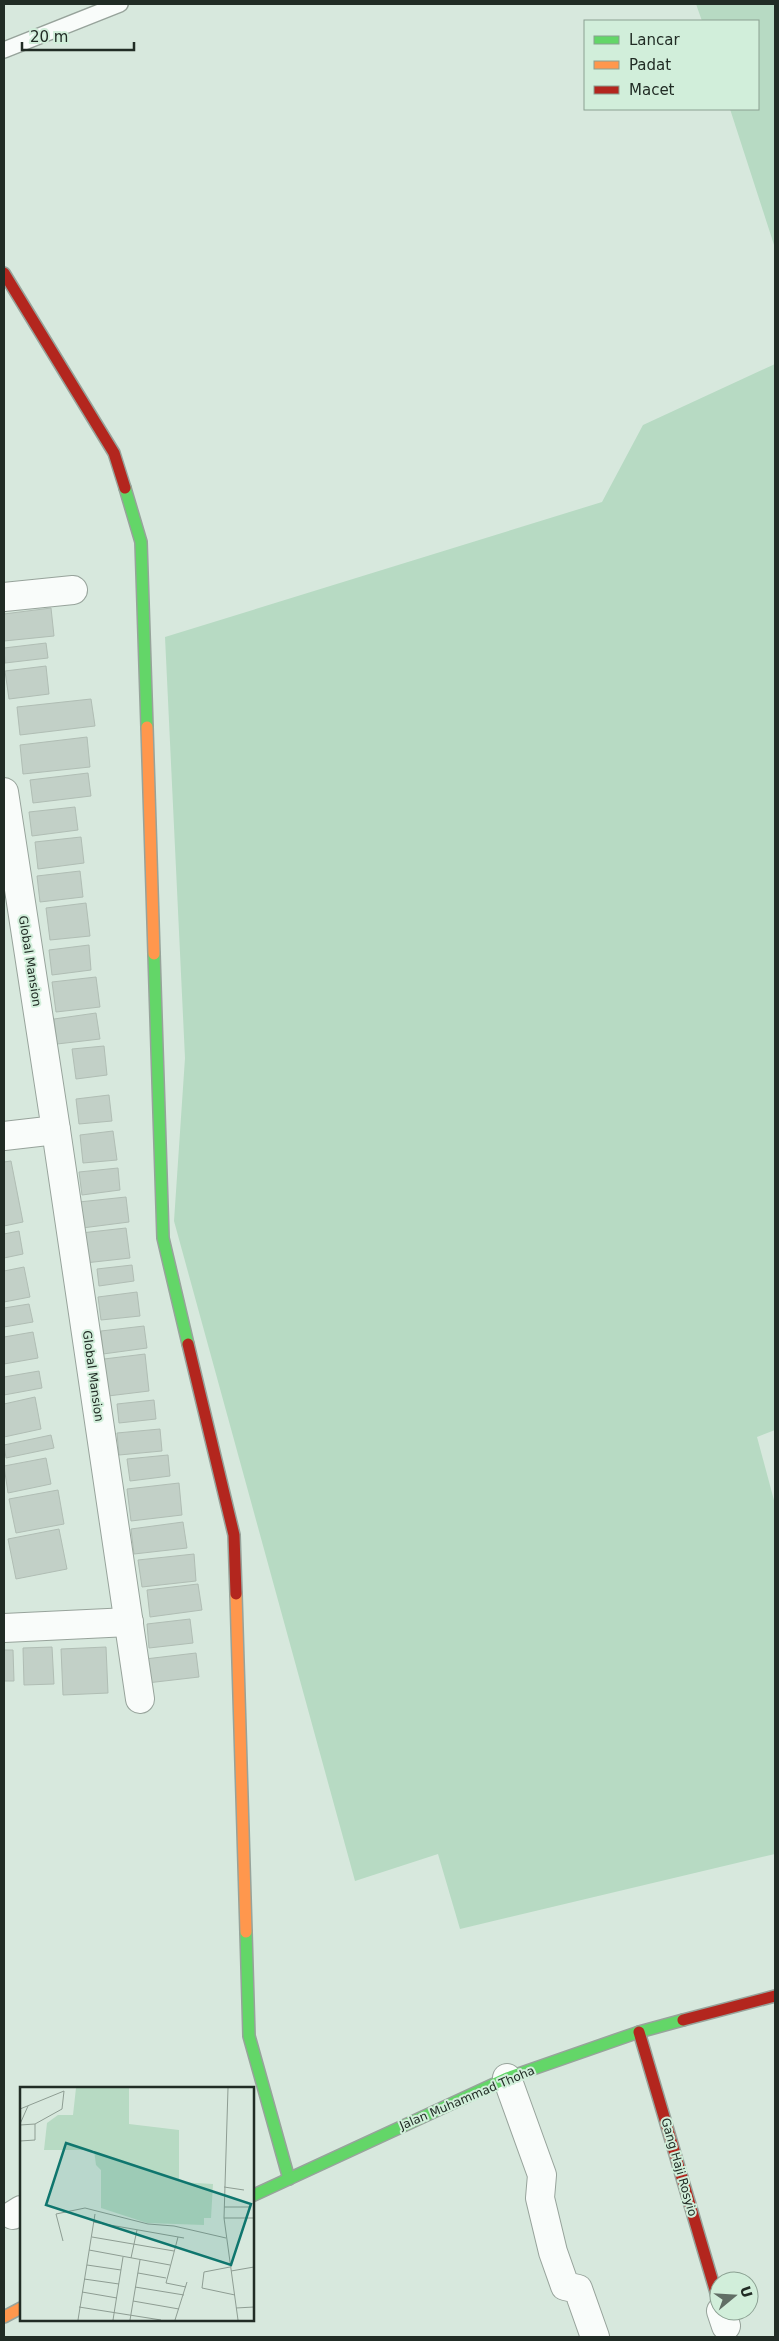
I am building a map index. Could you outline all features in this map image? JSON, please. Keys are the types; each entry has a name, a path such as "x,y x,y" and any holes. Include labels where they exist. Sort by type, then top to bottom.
{"street":[{"path":"4,273 114,454 141,542 163,1238 234,1535 249,2036 289,2178"},
{"path":"4,597 73,590"},
{"name":"Global Mansion","path":"4,792 140,1700"},
{"path":"4,1136 56,1130"},
{"path":"4,1628 129,1622"},
{"name":"Jalan Muhammad Thoha","path":"254,2195 507,2078 639,2032 775,1996"},
{"name":"Gang Haji Rosyio","path":"639,2032 710,2271"},
{"path":"507,2078 542,2175 540,2198 553,2252 565,2286 578,2289 595,2337"},
{"path":"4,2317 20,2309"}],"lane":[{"path":"4,50 120,4"}],"green space":[{"path":"696,4 775,4 775,248 730,110 759,110 759,20 702,20"},
{"path":"775,364 775,1430 757,1437 775,1504 775,1854 460,1929 438,1854 355,1881 174,1221 185,1058 165,637 602,502 643,425"}],"building":[{"path":"51,608 54,636 4,641 4,614"},
{"path":"46,643 48,658 5,663 4,648"},
{"path":"46,666 49,694 9,699 5,671"},
{"path":"91,699 95,726 20,735 17,707"},
{"path":"87,737 90,767 23,774 20,745"},
{"path":"88,773 91,796 33,803 30,780"},
{"path":"75,807 78,830 32,836 29,812"},
{"path":"81,837 84,863 38,869 35,842"},
{"path":"80,871 83,897 40,902 37,876"},
{"path":"86,903 90,936 50,940 46,908"},
{"path":"89,945 91,970 52,975 49,950"},
{"path":"96,977 100,1007 56,1012 52,982"},
{"path":"96,1013 100,1039 57,1044 54,1019"},
{"path":"104,1046 107,1075 76,1079 72,1049"},
{"path":"109,1095 112,1121 79,1124 76,1099"},
{"path":"113,1131 117,1160 83,1163 80,1135"},
{"path":"11,1161 23,1222 4,1226 4,1162"},
{"path":"118,1168 120,1190 82,1195 79,1172"},
{"path":"126,1197 129,1222 82,1228 79,1202"},
{"path":"126,1228 130,1258 85,1263 81,1233"},
{"path":"19,1231 23,1254 4,1258 4,1234"},
{"path":"132,1265 134,1281 99,1286 97,1269"},
{"path":"24,1267 30,1297 4,1302 4,1271"},
{"path":"137,1292 140,1316 101,1320 98,1297"},
{"path":"29,1304 33,1322 4,1327 4,1308"},
{"path":"144,1326 147,1348 103,1354 101,1331"},
{"path":"33,1332 38,1358 4,1364 4,1337"},
{"path":"145,1354 149,1391 108,1396 104,1359"},
{"path":"39,1371 42,1388 4,1395 4,1377"},
{"path":"35,1397 41,1429 4,1437 4,1404"},
{"path":"154,1400 156,1419 119,1423 117,1404"},
{"path":"160,1429 162,1451 119,1455 117,1433"},
{"path":"51,1435 54,1448 6,1458 4,1445"},
{"path":"168,1455 170,1476 130,1481 127,1459"},
{"path":"46,1458 51,1484 8,1493 4,1466"},
{"path":"179,1483 182,1515 131,1521 127,1489"},
{"path":"58,1490 64,1524 16,1533 9,1499"},
{"path":"183,1522 187,1548 134,1554 131,1529"},
{"path":"59,1529 67,1569 16,1579 8,1539"},
{"path":"194,1554 196,1581 142,1587 138,1560"},
{"path":"198,1584 202,1610 150,1617 147,1590"},
{"path":"190,1619 193,1643 149,1648 147,1624"},
{"path":"52,1647 54,1684 24,1685 23,1648"},
{"path":"106,1647 108,1693 63,1695 61,1649"},
{"path":"4,1650 13,1650 14,1681 4,1681"},
{"path":"196,1653 199,1677 147,1683 145,1659"}],"traffic: fast":[{"path":"125,488 141,542 147,727"},
{"path":"154,954 163,1238 188,1344"},
{"path":"246,1932 249,2036 289,2179"},
{"path":"254,2195 507,2078 639,2032 683,2020"}],"traffic: slow":[{"path":"147,727 154,954"},
{"path":"236,1594 246,1932"},
{"path":"4,2317 20,2309"}],"traffic: jam":[{"path":"4,273 114,453 125,488"},
{"path":"188,1344 234,1535 236,1594"},
{"path":"683,2020 775,1996"},
{"path":"639,2032 710,2271"}]}
